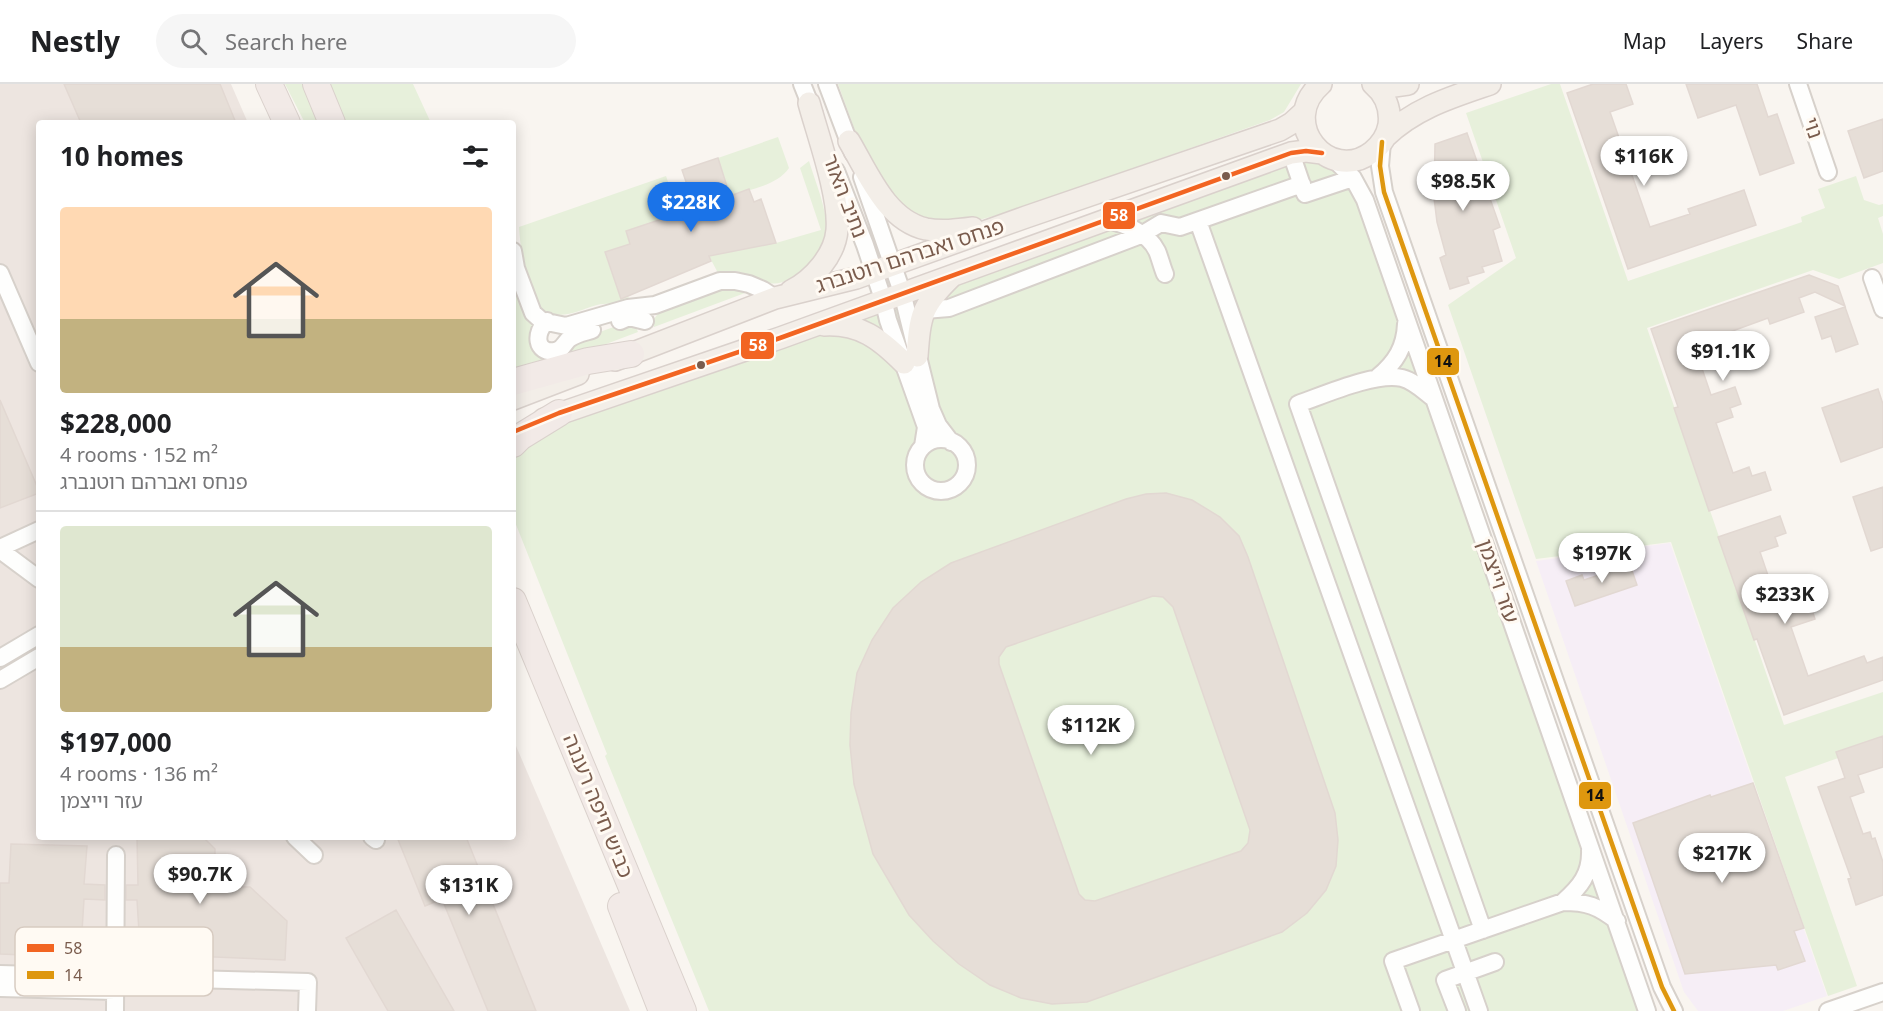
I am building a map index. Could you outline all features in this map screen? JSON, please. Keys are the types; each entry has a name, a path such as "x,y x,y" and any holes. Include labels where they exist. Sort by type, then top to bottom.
{"highway":[{"path":"269,84 286,120"},
{"path":"316,84 331,120"},
{"path":"516,381 588,361 642,350"},
{"path":"516,441 559,413"},
{"name":"כביש חיפה רעננה","path":"516,608 682,1011"},
{"name":"כביש חיפה רעננה","path":"516,649 562,758 662,1011"}],"main road":[{"path":"1375,84 1394,86 1408,84"},
{"path":"1375,84 1389,111 1389,124 1383,140"},
{"path":"1383,140 1397,125 1420,111 1490,84"},
{"path":"1318,86 1308,99 1304,112 1306,132 1312,144 1328,156"},
{"path":"775,298 798,287 813,274 827,258 837,231 835,201 806,93"},
{"name":"פנחס ואברהם רוטנברג","path":"516,398 775,298 882,268 1280,130 1304,112"},
{"name":"פנחס ואברהם רוטנברג","path":"516,431 559,413 815,325 1291,153 1306,151 1347,161 1372,152 1383,140"},
{"path":"849,141 881,197 907,221 926,229 948,231 1026,217"},
{"path":"815,325 838,324 863,331 910,360 928,301 953,275"}],"street":[{"name":"נתיב האור","path":"827,84 884,238 882,268"},
{"name":"נוי","path":"1798,84 1828,172"},
{"name":"נתיב האור","path":"806,93 865,245 882,268 892,296 888,320 910,360 938,425 951,442"},
{"name":"עזר וייצמן","path":"1383,140 1380,166 1384,192 1662,987 1674,1011"},
{"path":"1291,153 1305,194 1353,178"},
{"name":"עזר וייצמן","path":"1328,156 1353,178 1363,196 1647,1011"},
{"path":"925,310 949,308 1141,235 1161,223 1180,227 1302,184"},
{"path":"1157,251 1157,238 1161,223 1182,191"},
{"path":"1105,219 1123,223 1151,242 1157,251 1165,274"},
{"path":"1198,221 1479,1011"},
{"path":"516,268 530,308 538,318 566,326 628,308 643,315"},
{"path":"0,273 36,356"},
{"path":"1872,278 1883,309"},
{"path":"547,321 539,329 538,339 542,347 551,351 561,349 573,336 629,317 643,315 655,305 720,282 749,284 764,290 775,298"},
{"path":"642,350 643,315"},
{"path":"1378,377 1396,357 1406,340 1407,320"},
{"name":"נתיב האור","path":"910,360 926,427 924,446"},
{"path":"1434,399 1414,383 1402,378 1378,377 1298,404 1483,930"},
{"path":"940,439 959,446 964,454 966,468 959,484 947,490 938,491 921,482 916,475 915,466 916,457 924,446 940,439"},
{"path":"36,531 0,549 36,577"},
{"path":"0,658 36,637"},
{"path":"0,680 36,659"},
{"path":"298,840 314,855"},
{"path":"1563,902 1578,889 1586,878 1591,863 1590,843"},
{"path":"115,927 116,855"},
{"path":"1411,1011 1393,962 1563,902 1582,902 1602,910 1617,921"},
{"path":"1457,1011 1445,980 1495,963"},
{"path":"0,974 15,975"},
{"path":"213,983 308,982 307,1011"},
{"path":"0,988 15,987"},
{"path":"1828,1011 1883,992"}],"shaded area":[{"path":"0,84 231,84 247,120 36,120 36,840 516,840 516,746 630,1011 0,1011"},
{"path":"1670,543 1827,996 1783,1011 1698,1011 1684,992 1536,561"}],"green space":[{"path":"285,84 304,84 320,120 303,120"},
{"path":"330,84 413,84 430,120 345,120"},
{"path":"838,84 1301,84 1284,112 1270,120 1009,212 971,222 941,224 916,216 895,201 858,139"},
{"path":"1551,84 1560,84 1628,281 1802,222 1801,217 1825,208 1818,189 1856,176 1864,200 1879,205 1883,204 1883,216 1878,218 1883,234 1883,263 1839,279 1813,270 1647,328 1784,725 1883,692 1883,742 1785,777 1857,986 1828,996 1671,542 1536,559 1448,305 1516,258 1466,113"},
{"path":"778,137 789,168 770,183 730,196 718,158"},
{"path":"1303,158 1340,169 1353,192 1639,1011 709,1011 605,756 607,754 516,525 516,442 521,438"},
{"path":"809,161 826,222 823,251 814,263 786,281 774,284 741,272 718,273 709,256 776,243 821,230 800,168"},
{"path":"666,176 679,213 626,231 630,244 605,253 621,299 628,296 630,301 597,305 564,315 543,311 528,282 519,227"},
{"path":"516,286 535,327 534,345 573,344 580,339 625,323 633,325 638,332 569,358 516,372"},
{"path":"719,288 736,289 745,293 654,327 654,319 662,308"}],"building":[{"path":"64,84 220,84 235,120 80,120"},
{"path":"1593,84 1626,84 1633,104 1610,112 1650,227 1690,214 1688,209 1744,190 1756,225 1628,269 1567,93"},
{"path":"1686,84 1757,84 1768,117 1777,114 1794,163 1760,175 1736,105 1698,118"},
{"path":"1883,119 1883,171 1864,178 1848,131"},
{"path":"1467,133 1500,227 1493,230 1502,261 1482,267 1484,272 1467,277 1469,283 1450,289 1440,258 1446,255 1437,222 1434,198 1435,144"},
{"path":"718,158 730,196 749,189 754,202 761,199 776,243 709,256 711,261 621,299 605,252 630,244 626,231 695,208 682,170"},
{"path":"1809,275 1838,286 1845,306 1815,292 1799,298 1804,312 1770,324 1768,318 1694,345 1711,395 1735,387 1741,404 1730,408 1733,417 1716,423 1733,473 1749,467 1752,476 1765,472 1771,490 1709,511 1674,408 1678,407 1651,329"},
{"path":"1845,307 1858,344 1836,352 1831,336 1822,339 1815,317"},
{"path":"1878,389 1883,404 1883,447 1841,462 1822,408"},
{"path":"0,400 36,484 36,494 0,508"},
{"path":"1883,487 1883,547 1871,551 1853,497"},
{"path":"1166,493 1192,500 1220,517 1239,536 1335,813 1338,840 1336,866 1326,890 1307,913 1282,932 1087,1002 1052,1004 1021,998 990,985 959,964 933,941 909,915 873,854 854,784 850,745 851,713 857,673 872,640 893,608 921,582 951,563 1126,499 1146,494","holes":["1153,596 1163,597 1173,607 1250,830 1248,843 1241,851 1095,901 1085,900 1079,894 999,664 999,657 1006,647"]},
{"path":"1780,516 1786,533 1775,537 1778,546 1760,552 1777,602 1794,597 1797,605 1809,601 1815,619 1791,627 1808,676 1864,656 1867,663 1883,657 1883,680 1784,715 1757,639 1754,640 1718,537"},
{"path":"1628,559 1637,585 1575,606 1566,581 1582,575 1584,580 1611,571 1609,566"},
{"path":"1883,736 1883,767 1858,775 1864,792 1850,797 1863,834 1870,832 1872,839 1875,838 1883,862 1883,895 1856,905 1848,879 1851,878 1818,787 1845,778 1836,752"},
{"path":"1753,783 1804,928 1794,931 1805,961 1778,970 1776,965 1685,974 1633,823 1710,795 1711,797"},
{"path":"137,840 206,840 215,849 215,887 250,887 287,921 285,960 213,957 213,927 139,927 137,900 126,900 126,885 138,885"},
{"path":"398,840 467,840 536,1011 488,1011 442,899 425,906"},
{"path":"11,844 87,846 84,884 105,885 105,900 84,899 82,927 15,927 15,955 0,954 0,883 9,883"},
{"path":"396,910 454,1011 388,1011 346,938"}],"transit line":[{"name":"14","path":"1382,142 1380,166 1384,192 1662,987 1674,1011"},
{"name":"58","path":"516,431 559,413 780,338 1291,153 1306,151 1322,153"}]}
